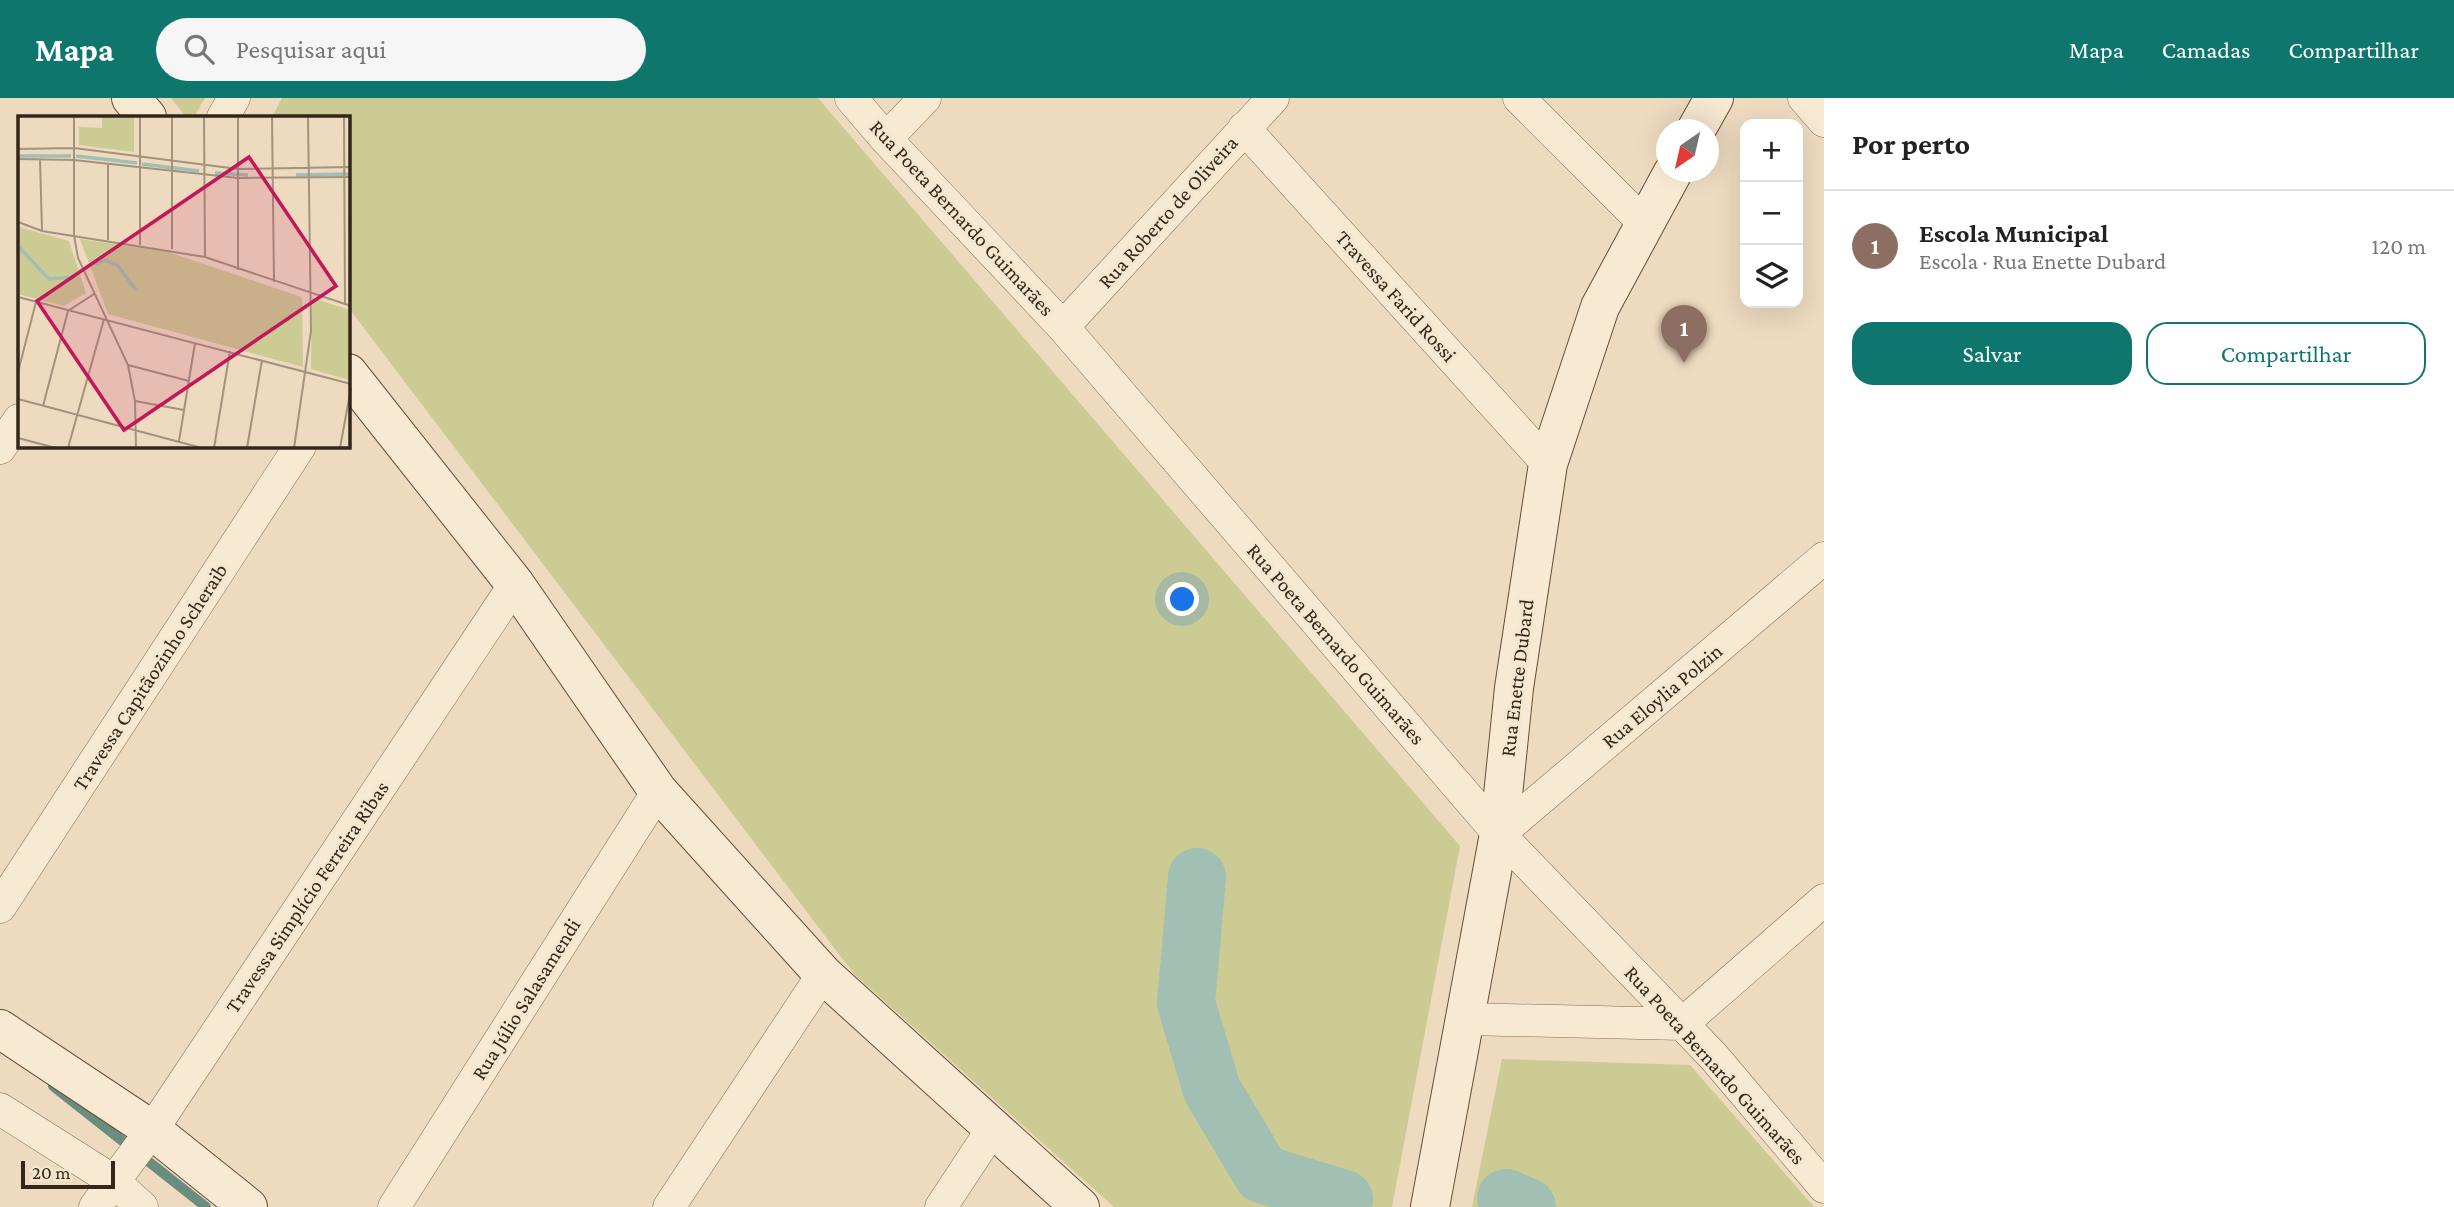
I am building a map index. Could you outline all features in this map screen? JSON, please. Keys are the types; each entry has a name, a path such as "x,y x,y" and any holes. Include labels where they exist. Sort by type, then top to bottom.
{"street":[{"path":"131,98 146,116"},
{"path":"224,116 234,98"},
{"name":"Rua Poeta Bernardo Guimarães","path":"851,98 886,139 1063,327 1499,834 1714,1057 1824,1186"},
{"path":"886,139 925,98"},
{"name":"Rua Roberto de Oliveira","path":"1063,327 1273,98"},
{"path":"1519,98 1644,223"},
{"path":"1702,119 1714,98"},
{"path":"1804,98 1824,121"},
{"name":"Travessa Farid Rossi","path":"1244,128 1548,464"},
{"name":"Rua Enette Dubard","path":"1430,1207 1499,834 1514,688 1548,464 1600,307 1667,182"},
{"path":"350,376 515,584 658,791 823,974 1080,1207"},
{"path":"0,448 18,421"},
{"name":"Travessa Capitãozinho Scheraib","path":"0,907 299,448"},
{"name":"Rua Eloylia Polzin","path":"1499,834 1824,558"},
{"name":"Travessa Simplício Ferreira Ribas","path":"95,1207 148,1135 515,584"},
{"name":"Rua Júlio Salasamendi","path":"394,1207 658,791"},
{"path":"1466,1019 1682,1024 1824,900"},
{"path":"669,1207 823,974"},
{"path":"0,1029 248,1207"},
{"path":"0,1109 117,1174 142,1207"},
{"path":"941,1207 993,1128"}],"green space":[{"path":"171,98 205,98 195,116 185,116"},
{"path":"282,98 818,98 1460,846 1392,1207 1114,1207 854,974 350,310 350,116 273,116"},
{"path":"1502,1059 1690,1065 1814,1207 1472,1207"}],"waterway":[{"path":"1197,877 1186,1003 1212,1090 1262,1174 1344,1199"},
{"path":"53,1086 206,1207"},
{"path":"1506,1198 1527,1207"}],"place":[{"name":"Escola Municipal","path":"1684,363"}]}
